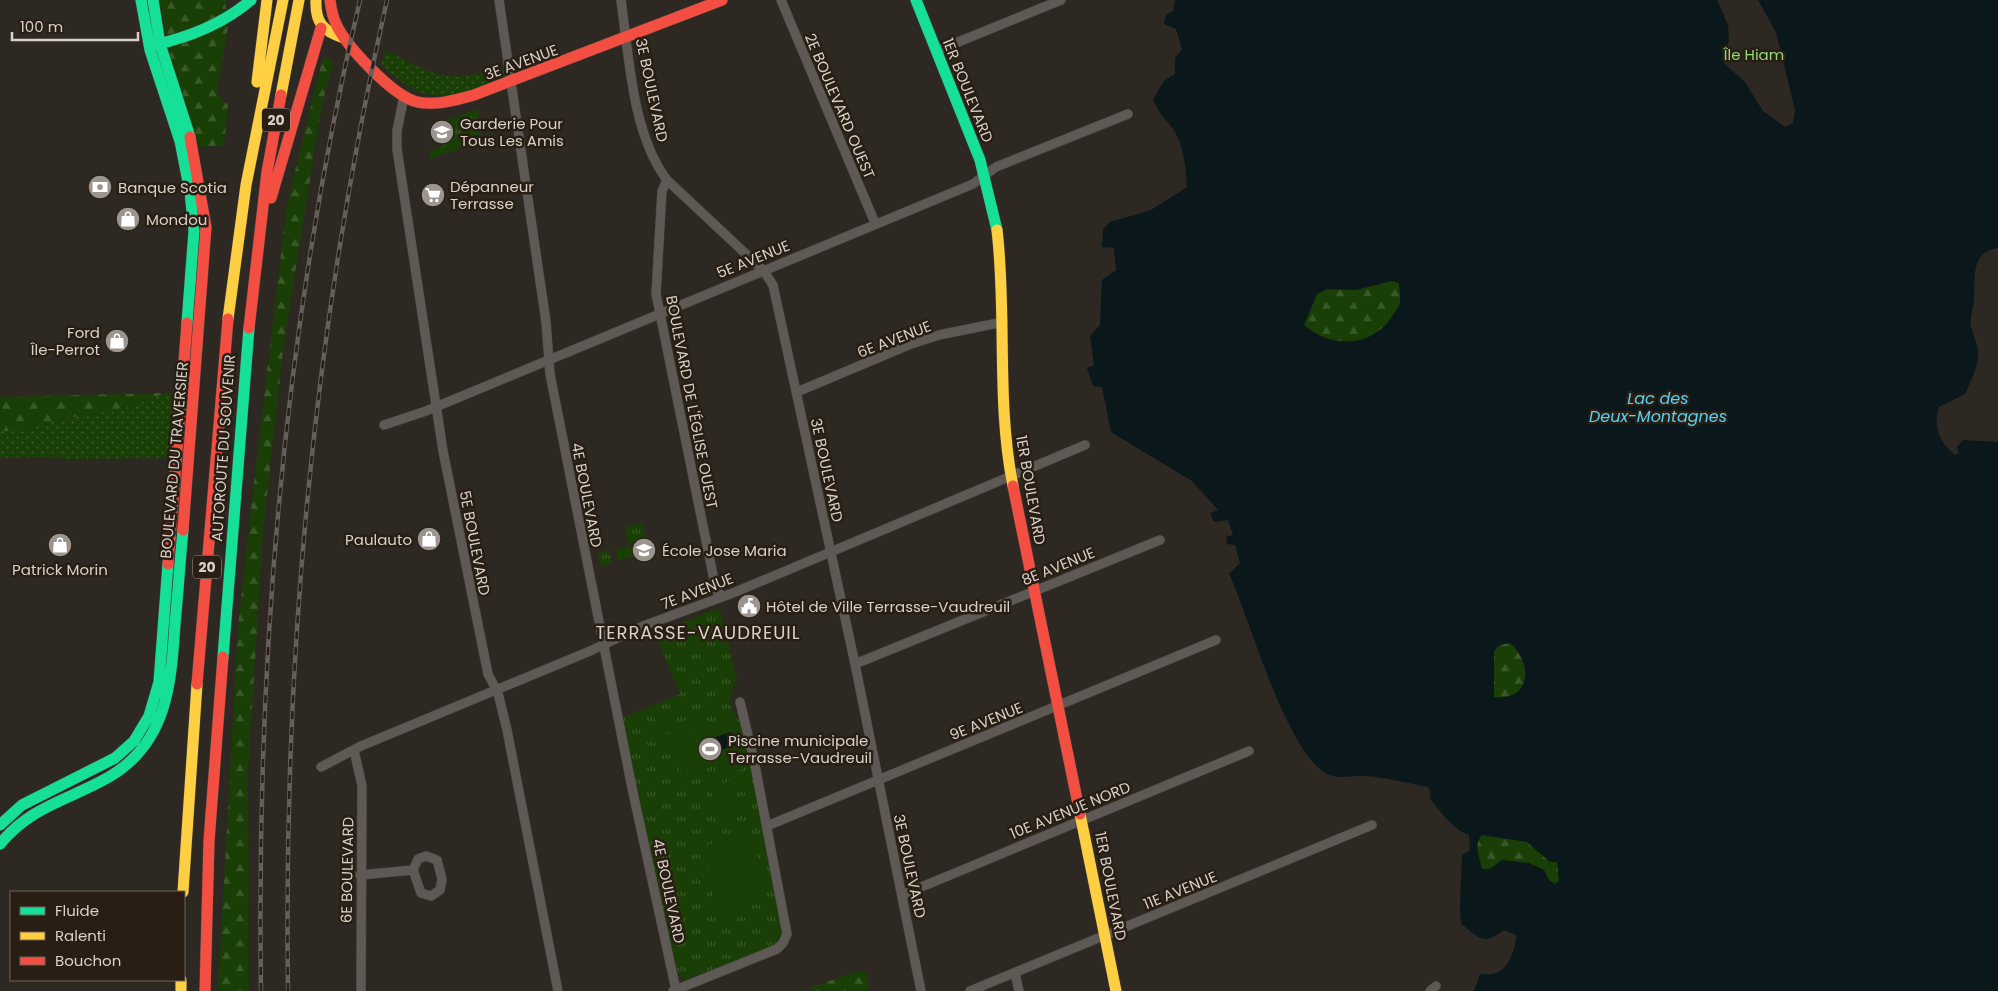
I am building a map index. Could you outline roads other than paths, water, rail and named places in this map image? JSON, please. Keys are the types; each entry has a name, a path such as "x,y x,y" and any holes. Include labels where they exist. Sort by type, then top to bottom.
{"main road":[{"name":"BOULEVARD DU TRAVERSIER","path":"0,844 25,818 107,764 132,741 150,712 157,691 194,232 180,145 149,50 142,0"},
{"name":"BOULEVARD DU TRAVERSIER","path":"0,825 26,802 115,773 138,753 157,726 166,705 171,683 206,226 192,143 160,44 153,0"},
{"path":"149,50 221,21 251,0"},
{"path":"250,166 259,52 267,0"},
{"name":"AUTOROUTE DU SOUVENIR","path":"183,891 199,656 220,401 234,274 250,166 283,0"},
{"name":"AUTOROUTE DU SOUVENIR","path":"205,991 211,808 243,380 258,240 271,148 299,0"},
{"path":"258,240 321,28 316,14 316,0"},
{"name":"3E AVENUE","path":"329,0 321,28 325,32 344,38"},
{"name":"3E AVENUE","path":"329,0 332,16 344,38 404,96 417,102 444,102 476,94 627,40 722,0"},
{"name":"1ER BOULEVARD","path":"916,0 985,176 999,234 1006,435 1011,476 1116,991"}],"street":[{"name":"4E BOULEVARD","path":"499,0 543,295 550,374 603,645 675,990"},
{"name":"3E BOULEVARD","path":"621,0 635,94 646,139 656,163 667,180 763,270 771,280 778,302 855,664 921,991"},
{"name":"2E BOULEVARD OUEST","path":"781,0 874,223"},
{"path":"936,52 1060,0"},
{"name":"5E BOULEVARD","path":"404,96 397,132 397,149 443,451 488,674 496,689 511,748 558,991"},
{"name":"5E AVENUE","path":"384,425 550,359 874,223 973,184 996,167 1128,114"},
{"name":"BOULEVARD DE L'ÉGLISE OUEST","path":"667,180 662,191 656,271 659,313 716,590 722,596"},
{"name":"6E AVENUE","path":"797,392 911,344 1003,322"},
{"name":"7E AVENUE","path":"321,767 354,750 603,645 643,626 722,596 1085,445"},
{"name":"8E AVENUE","path":"855,664 1160,540"},
{"name":"9E AVENUE","path":"767,826 1216,640"},
{"path":"675,990 777,949 783,943 787,932 767,826 740,702"},
{"name":"6E BOULEVARD","path":"354,750 362,786 360,875 361,991"},
{"name":"10E AVENUE NORD","path":"902,895 1249,751"},
{"name":"11E AVENUE","path":"970,991 1372,825"},
{"path":"421,857 432,857 436,860 442,879 442,885 436,894 431,896 421,893 412,870 414,863 421,857"},
{"path":"360,875 412,870"},
{"path":"1015,973 1019,991"}],"water":[{"name":"Lac des Deux-Montagnes","path":"1175,0 1717,0 1728,25 1729,41 1723,58 1724,63 1745,82 1763,111 1785,127 1793,123 1795,110 1776,32 1758,0 1998,0 1998,248 1982,255 1976,268 1974,301 1970,321 1978,353 1975,371 1965,394 1939,407 1937,428 1945,445 1955,455 1959,453 1957,447 1963,440 1998,442 1998,991 1474,991 1480,974 1494,974 1505,967 1513,951 1516,935 1504,930 1492,938 1482,938 1461,924 1462,855 1470,850 1469,835 1463,833 1443,815 1430,799 1431,793 1428,787 1372,777 1337,777 1317,766 1301,746 1286,718 1229,574 1240,563 1235,545 1227,544 1226,537 1233,535 1228,520 1214,522 1210,513 1218,510 1192,481 1111,432 1102,387 1093,386 1087,368 1094,365 1090,336 1100,325 1102,280 1116,270 1114,248 1102,247 1103,230 1110,222 1151,210 1187,187 1181,145 1153,99 1164,81 1175,74 1175,58 1182,49 1176,29 1164,24 1166,15 1173,11","holes":["1392,281 1399,283 1400,304 1385,326 1374,334 1363,339 1339,341 1315,333 1304,325 1317,294 1327,289 1356,290","1510,643 1523,660 1525,679 1522,687 1516,693 1507,697 1494,697 1494,652 1502,644","1482,835 1527,842 1550,862 1557,862 1559,881 1555,884 1549,880 1544,870 1529,863 1502,860 1490,869 1482,869 1477,847"]},
{"path":"731,732 735,745 706,755 701,742"}],"railway":[{"path":"261,991 264,742 270,617 280,492 294,368 312,245 334,122 360,0"},
{"path":"288,991 288,866 291,742 308,492 322,368 340,245 362,122 387,0"}],"place":[{"name":"Garderie Pour Tous Les Amis","path":"442,132"},
{"name":"Banque Scotia","path":"100,187"},
{"name":"Dépanneur Terrasse","path":"433,195"},
{"name":"Mondou","path":"128,219"},
{"name":"Ford Île-Perrot","path":"117,341"},
{"name":"Paulauto","path":"429,539"},
{"name":"Patrick Morin","path":"60,545"},
{"name":"École Jose Maria","path":"644,550"},
{"name":"Hôtel de Ville Terrasse-Vaudreuil","path":"749,606"},
{"name":"Piscine municipale Terrasse-Vaudreuil","path":"710,749"}],"district":[{"name":"TERRASSE-VAUDREUIL","path":"698,632"}],"park label":[{"name":"Île Hiam","path":"1754,54"}]}
